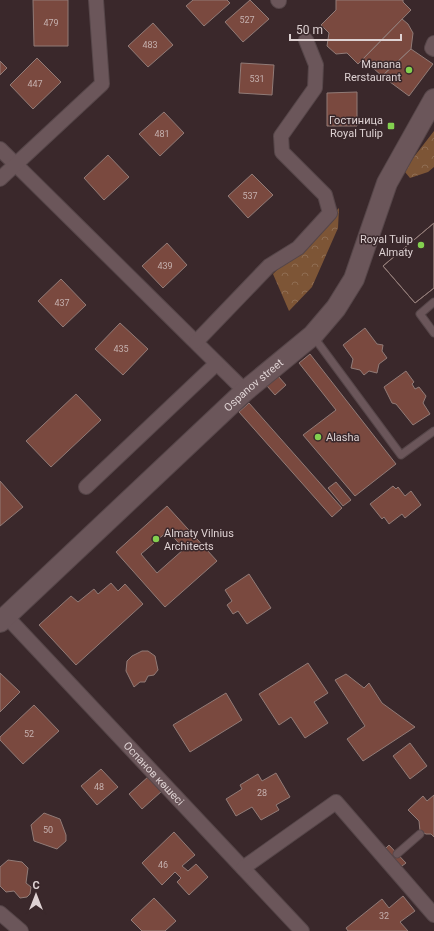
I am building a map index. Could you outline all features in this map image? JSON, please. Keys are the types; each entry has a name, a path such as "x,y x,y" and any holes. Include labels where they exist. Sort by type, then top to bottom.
{"street":[{"path":"0,179 102,84 96,0"},
{"path":"196,342 270,266 298,248 330,213 325,195 282,152 281,136 315,88 316,65 306,40"},
{"path":"434,43 432,48 434,49"},
{"name":"Ospanov street","path":"3,619 245,391 312,335 336,308 354,279 386,183 434,98"},
{"path":"0,149 245,391"},
{"path":"86,487 216,364"},
{"name":"Оспанов көшесі","path":"3,619 302,931"},
{"path":"243,868 336,802 392,859 434,915"},
{"path":"0,913 21,931"}],"lane":[{"path":"434,302 420,314 434,333"},
{"path":"312,335 401,455 434,431"},
{"path":"392,859 420,834"}],"green space":[{"path":"434,131 434,167 428,172 410,178 405,172 410,162"},
{"path":"339,208 338,228 312,287 289,311 273,274"}],"building":[{"path":"33,0 68,0 68,46 34,46"},
{"path":"193,0 227,0 230,3 204,26 186,6"},
{"path":"250,0 269,19 243,42 225,22"},
{"path":"336,0 403,0 403,2 411,10 358,64 347,53 336,54 327,46 329,33 321,25 336,10"},
{"path":"402,19 408,24 413,33 411,49 382,76 363,59"},
{"path":"153,23 173,45 148,67 128,46"},
{"name":"Manana Rerstaurant","path":"411,49 433,64 409,96 382,76"},
{"path":"37,58 61,82 33,109 10,85"},
{"path":"0,61 7,68 0,75"},
{"path":"241,63 274,65 272,95 239,93"},
{"path":"357,92 357,126 327,126 327,93"},
{"path":"164,112 184,133 160,156 139,134"},
{"path":"108,155 129,177 104,200 84,178"},
{"path":"252,174 273,195 248,218 228,196"},
{"name":"Royal Tulip Almaty","path":"434,223 434,288 415,303 383,266"},
{"name":"Royal Tulip Almaty","path":"434,223 434,288 415,303 383,266"},
{"path":"167,243 187,265 163,288 142,266"},
{"path":"61,279 86,305 63,327 38,301"},
{"path":"120,323 148,349 123,375 95,349"},
{"path":"365,328 377,344 383,345 382,351 387,358 379,364 377,373 369,371 364,375 360,370 351,368 353,359 343,345"},
{"path":"310,354 396,464 355,496 303,435 336,410 299,363"},
{"path":"406,371 414,382 412,384 415,389 419,387 426,396 423,403 430,414 413,425 396,404 392,403 384,387"},
{"path":"278,376 286,385 275,395 267,386"},
{"path":"76,394 101,420 51,467 26,441"},
{"path":"249,403 342,508 332,517 239,412"},
{"path":"0,481 23,507 0,526"},
{"path":"336,482 351,500 343,506 328,488"},
{"path":"393,486 396,489 398,487 405,496 411,491 421,505 405,518 402,514 389,524 384,517 382,519 370,504"},
{"path":"167,506 217,561 165,607 116,552","holes":["168,531 184,549 157,573 141,554"]},
{"path":"249,574 271,608 247,624 238,611 233,614 227,605 232,601 225,590"},
{"path":"111,583 118,591 125,584 143,604 76,665 39,625 71,596 78,602 94,589 98,594"},
{"path":"142,651 148,651 155,656 158,670 154,675 148,676 145,682 140,682 134,687 126,671 127,661 132,656"},
{"path":"308,663 328,693 314,702 328,723 305,738 291,717 279,725 259,694"},
{"path":"0,673 20,692 0,712"},
{"path":"346,674 364,688 369,683 382,703 415,727 363,761 347,739 365,726 335,680"},
{"path":"226,693 242,720 190,752 173,725"},
{"path":"34,705 59,731 23,764 0,740 0,737"},
{"path":"410,743 427,766 410,779 393,756"},
{"path":"101,769 118,787 97,805 81,786"},
{"path":"276,773 290,797 276,805 279,810 261,820 252,807 236,816 226,799 242,789 240,785 258,774 262,781"},
{"path":"149,776 162,791 142,809 129,794"},
{"path":"434,795 434,837 431,834 426,834 420,831 419,821 408,810 423,796 427,801"},
{"path":"44,813 60,819 66,835 66,841 57,849 34,841 31,825"},
{"path":"174,832 195,855 182,866 188,871 196,864 208,877 189,895 177,882 181,878 175,872 162,885 142,863"},
{"path":"389,845 406,863 398,869 382,852"},
{"path":"8,860 22,862 28,868 26,883 31,887 30,894 27,897 20,898 14,891 6,892 0,886 0,867"},
{"path":"403,896 415,911 400,922 408,931 348,931 346,928 382,899 389,908"},
{"path":"154,898 176,921 165,931 142,931 131,920"}],"place":[{"name":"Manana Rerstaurant","path":"409,70"},
{"name":"Гостиница Royal Tulip","path":"391,126"},
{"name":"Royal Tulip Almaty","path":"421,245"},
{"name":"Alasha","path":"318,437"},
{"name":"Almaty Vilnius Architects","path":"156,539"}]}
